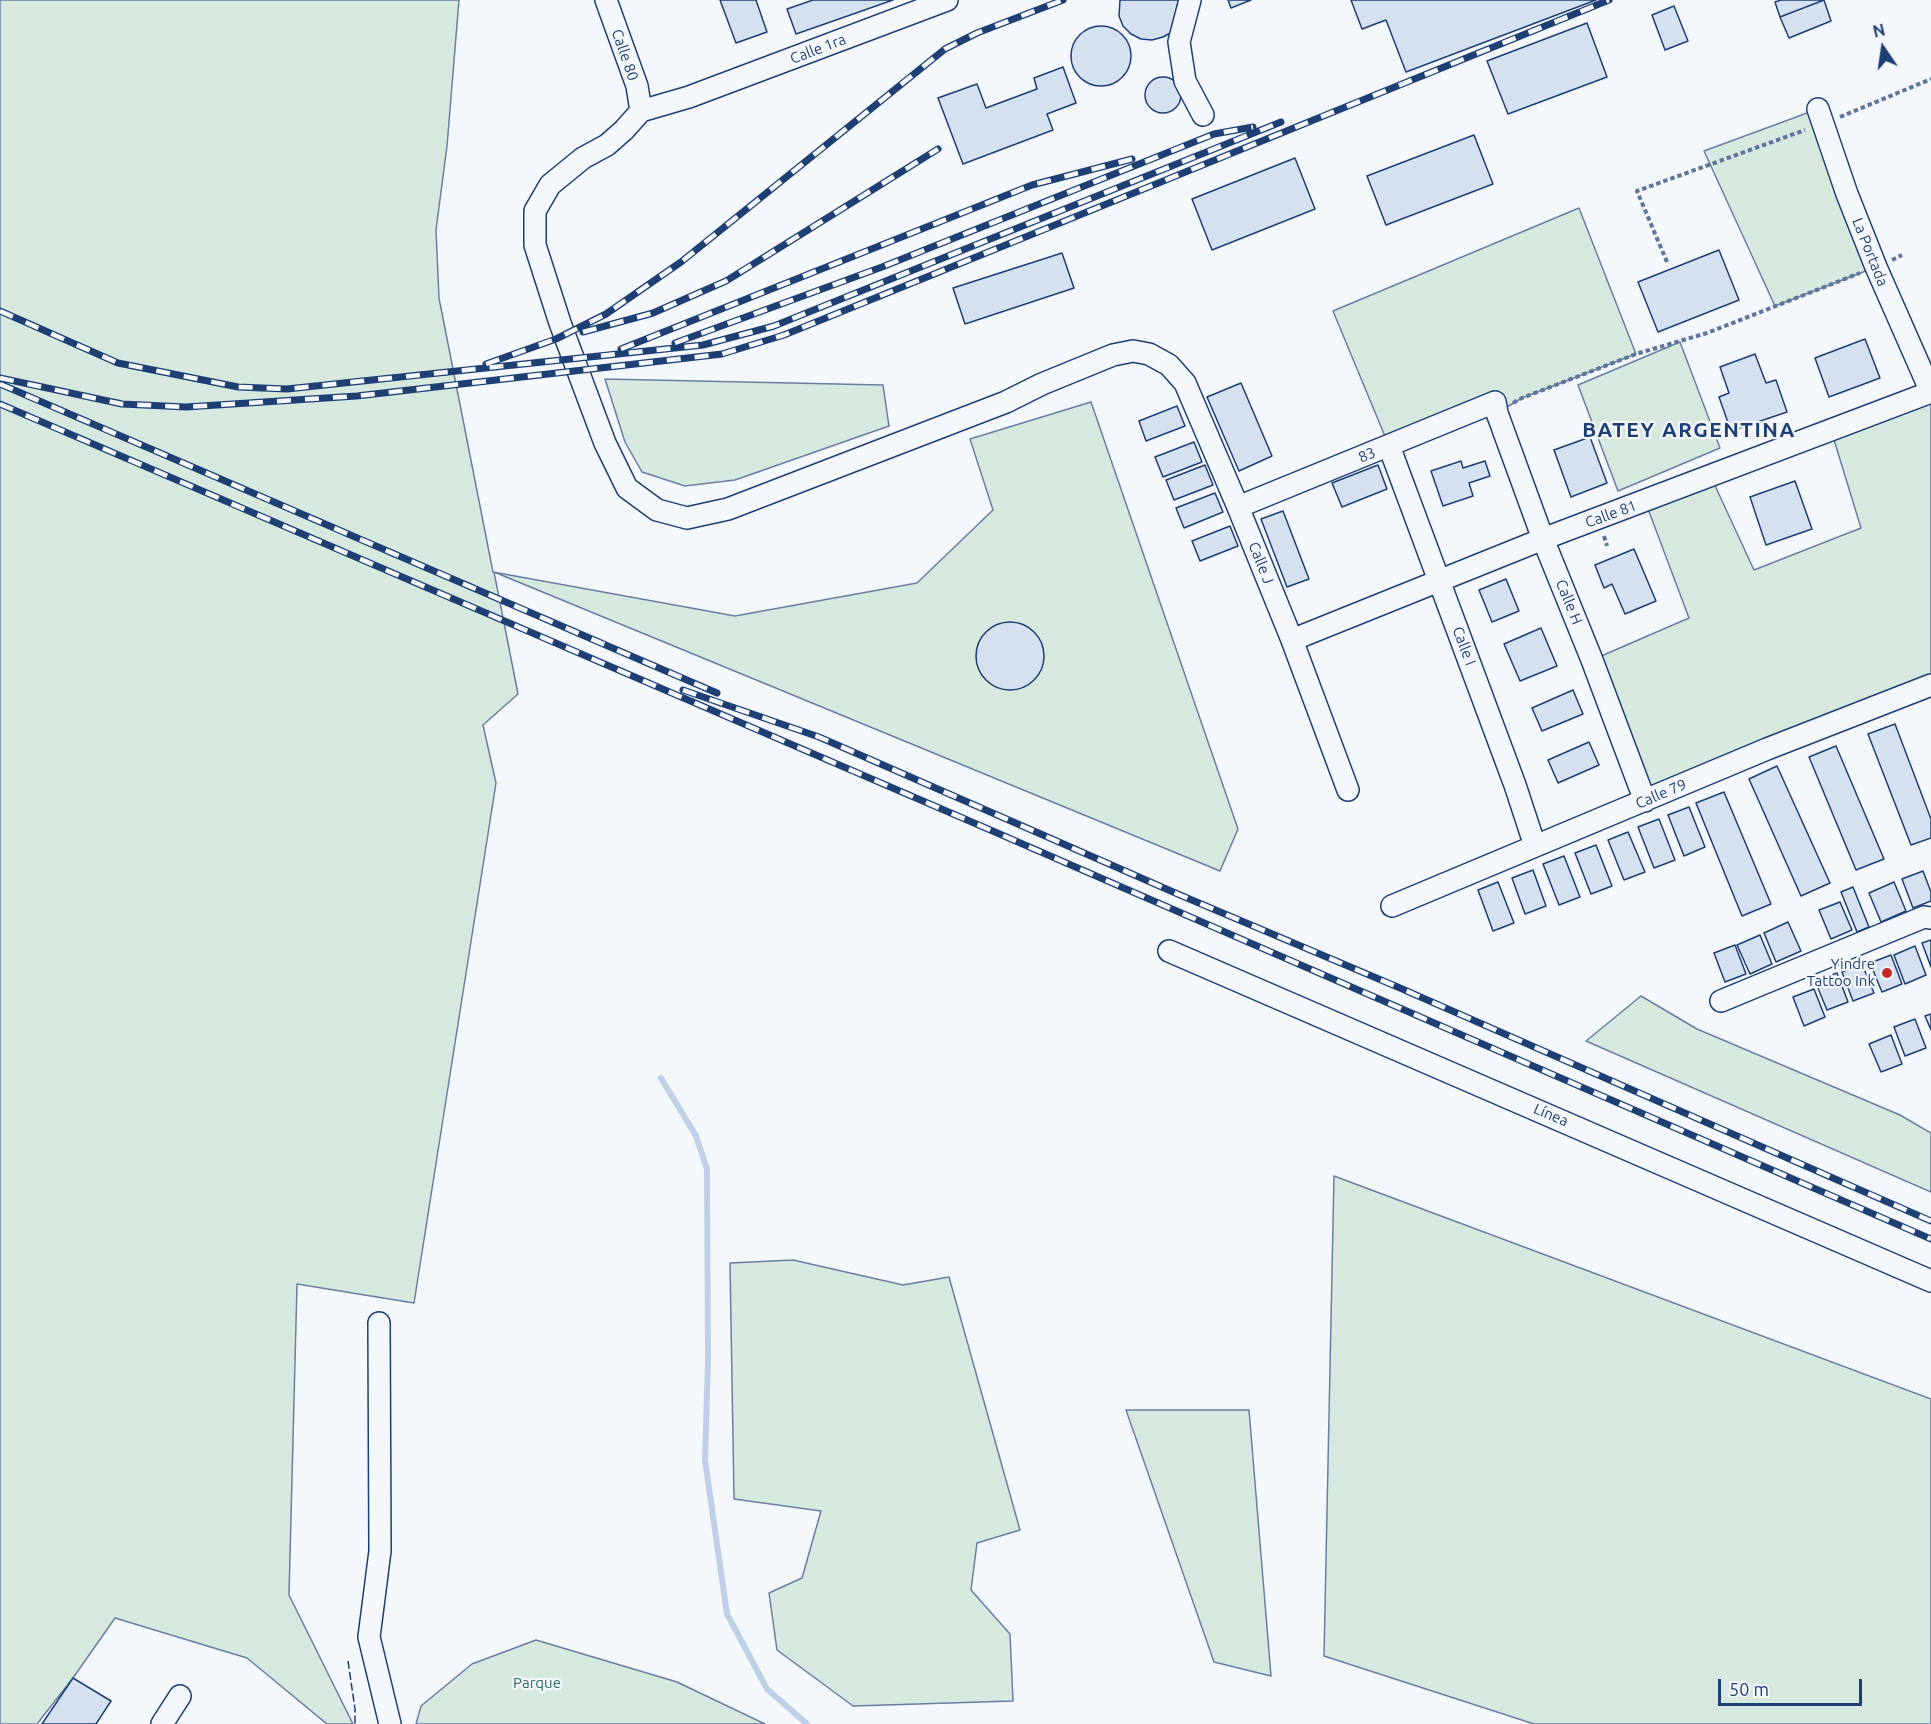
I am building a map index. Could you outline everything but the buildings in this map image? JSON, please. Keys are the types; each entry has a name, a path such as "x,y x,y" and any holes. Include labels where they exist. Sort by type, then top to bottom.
{"street":[{"name":"Calle 80","path":"606,0 637,86 641,111"},
{"name":"Calle 1ra","path":"641,111 689,97 947,0"},
{"path":"1190,0 1179,42 1185,81 1203,115"},
{"name":"Calle J","path":"641,111 607,145 583,158 550,185 535,211 535,245 560,323 606,443 627,488 657,510 687,518 728,509 1006,402 1042,384 1113,355 1133,351 1149,354 1169,365 1185,383 1239,507 1348,790"},
{"name":"La Portada","path":"1820,117 1876,267 1931,392"},
{"name":"Calle 81","path":"1292,640 1543,539 1931,392"},
{"name":"83","path":"1239,507 1389,446 1496,408"},
{"name":"Calle H","path":"1496,408 1543,539 1645,801"},
{"name":"Calle I","path":"1389,446 1515,785 1535,846"},
{"name":"Calle 79","path":"1392,906 1767,749 1931,685"},
{"path":"1721,1001 1924,917 1931,918"},
{"name":"Línea","path":"1170,951 1931,1281"},
{"path":"379,1323 380,1551 369,1637 390,1724"},
{"path":"162,1724 180,1696"}],"path":[{"path":"1666,262 1637,191 1820,117 1931,79"},
{"path":"1496,408 1636,354 1707,333 1902,255"}],"green space":[{"path":"0,0 459,0 447,146 436,230 439,298 518,694 483,725 496,783 414,1303 297,1284 289,1595 353,1724 327,1724 247,1658 115,1618 37,1724 0,1724"},
{"path":"1818,109 1876,267 1775,306 1704,151"},
{"path":"1579,208 1636,354 1522,398 1497,413 1389,446 1333,311"},
{"path":"1680,342 1720,448 1618,491 1578,385"},
{"path":"605,379 883,385 889,426 735,480 685,486 642,472 625,442"},
{"path":"1931,392 1931,685 1645,801 1592,660 1689,618 1645,501 1711,477 1754,570 1861,528 1831,430"},
{"path":"1091,402 1238,829 1220,871 495,572 735,616 917,583 993,510 970,439"},
{"path":"1641,996 1697,1029 1900,1115 1931,1133 1931,1192 1586,1041"},
{"path":"1334,1176 1931,1399 1931,1724 1534,1724 1324,1656"},
{"path":"793,1260 903,1285 949,1277 1020,1530 977,1543 971,1590 1010,1634 1013,1701 853,1706 777,1650 769,1593 802,1578 821,1511 734,1499 730,1263"},
{"path":"1126,1410 1249,1410 1271,1676 1214,1662"},
{"name":"Parque","path":"536,1640 677,1682 765,1724 416,1724 421,1706 472,1664"}],"waterway":[{"path":"661,1078 696,1136 707,1169 708,1360 705,1460 727,1614 767,1689 807,1724"}],"railway":[{"path":"486,364 556,339 606,314 681,262 945,49 977,33 1063,0"},
{"path":"0,378 122,404 186,407 357,396 722,354 784,335 1609,0"},
{"path":"0,311 118,363 238,387 287,389 703,345 774,326 1281,122"},
{"path":"675,343 882,267 1214,134 1253,127"},
{"path":"583,332 653,313 726,281 938,149"},
{"path":"621,349 1032,185 1132,159"},
{"path":"0,384 717,693"},
{"path":"0,404 995,832 1931,1239"},
{"path":"683,690 819,737 1931,1221"}],"fence":[{"path":"348,1661 355,1724"}],"place":[{"name":"Yindre Tattoo Ink","path":"1887,973"}],"district":[{"name":"BATEY ARGENTINA","path":"1689,430"}]}
